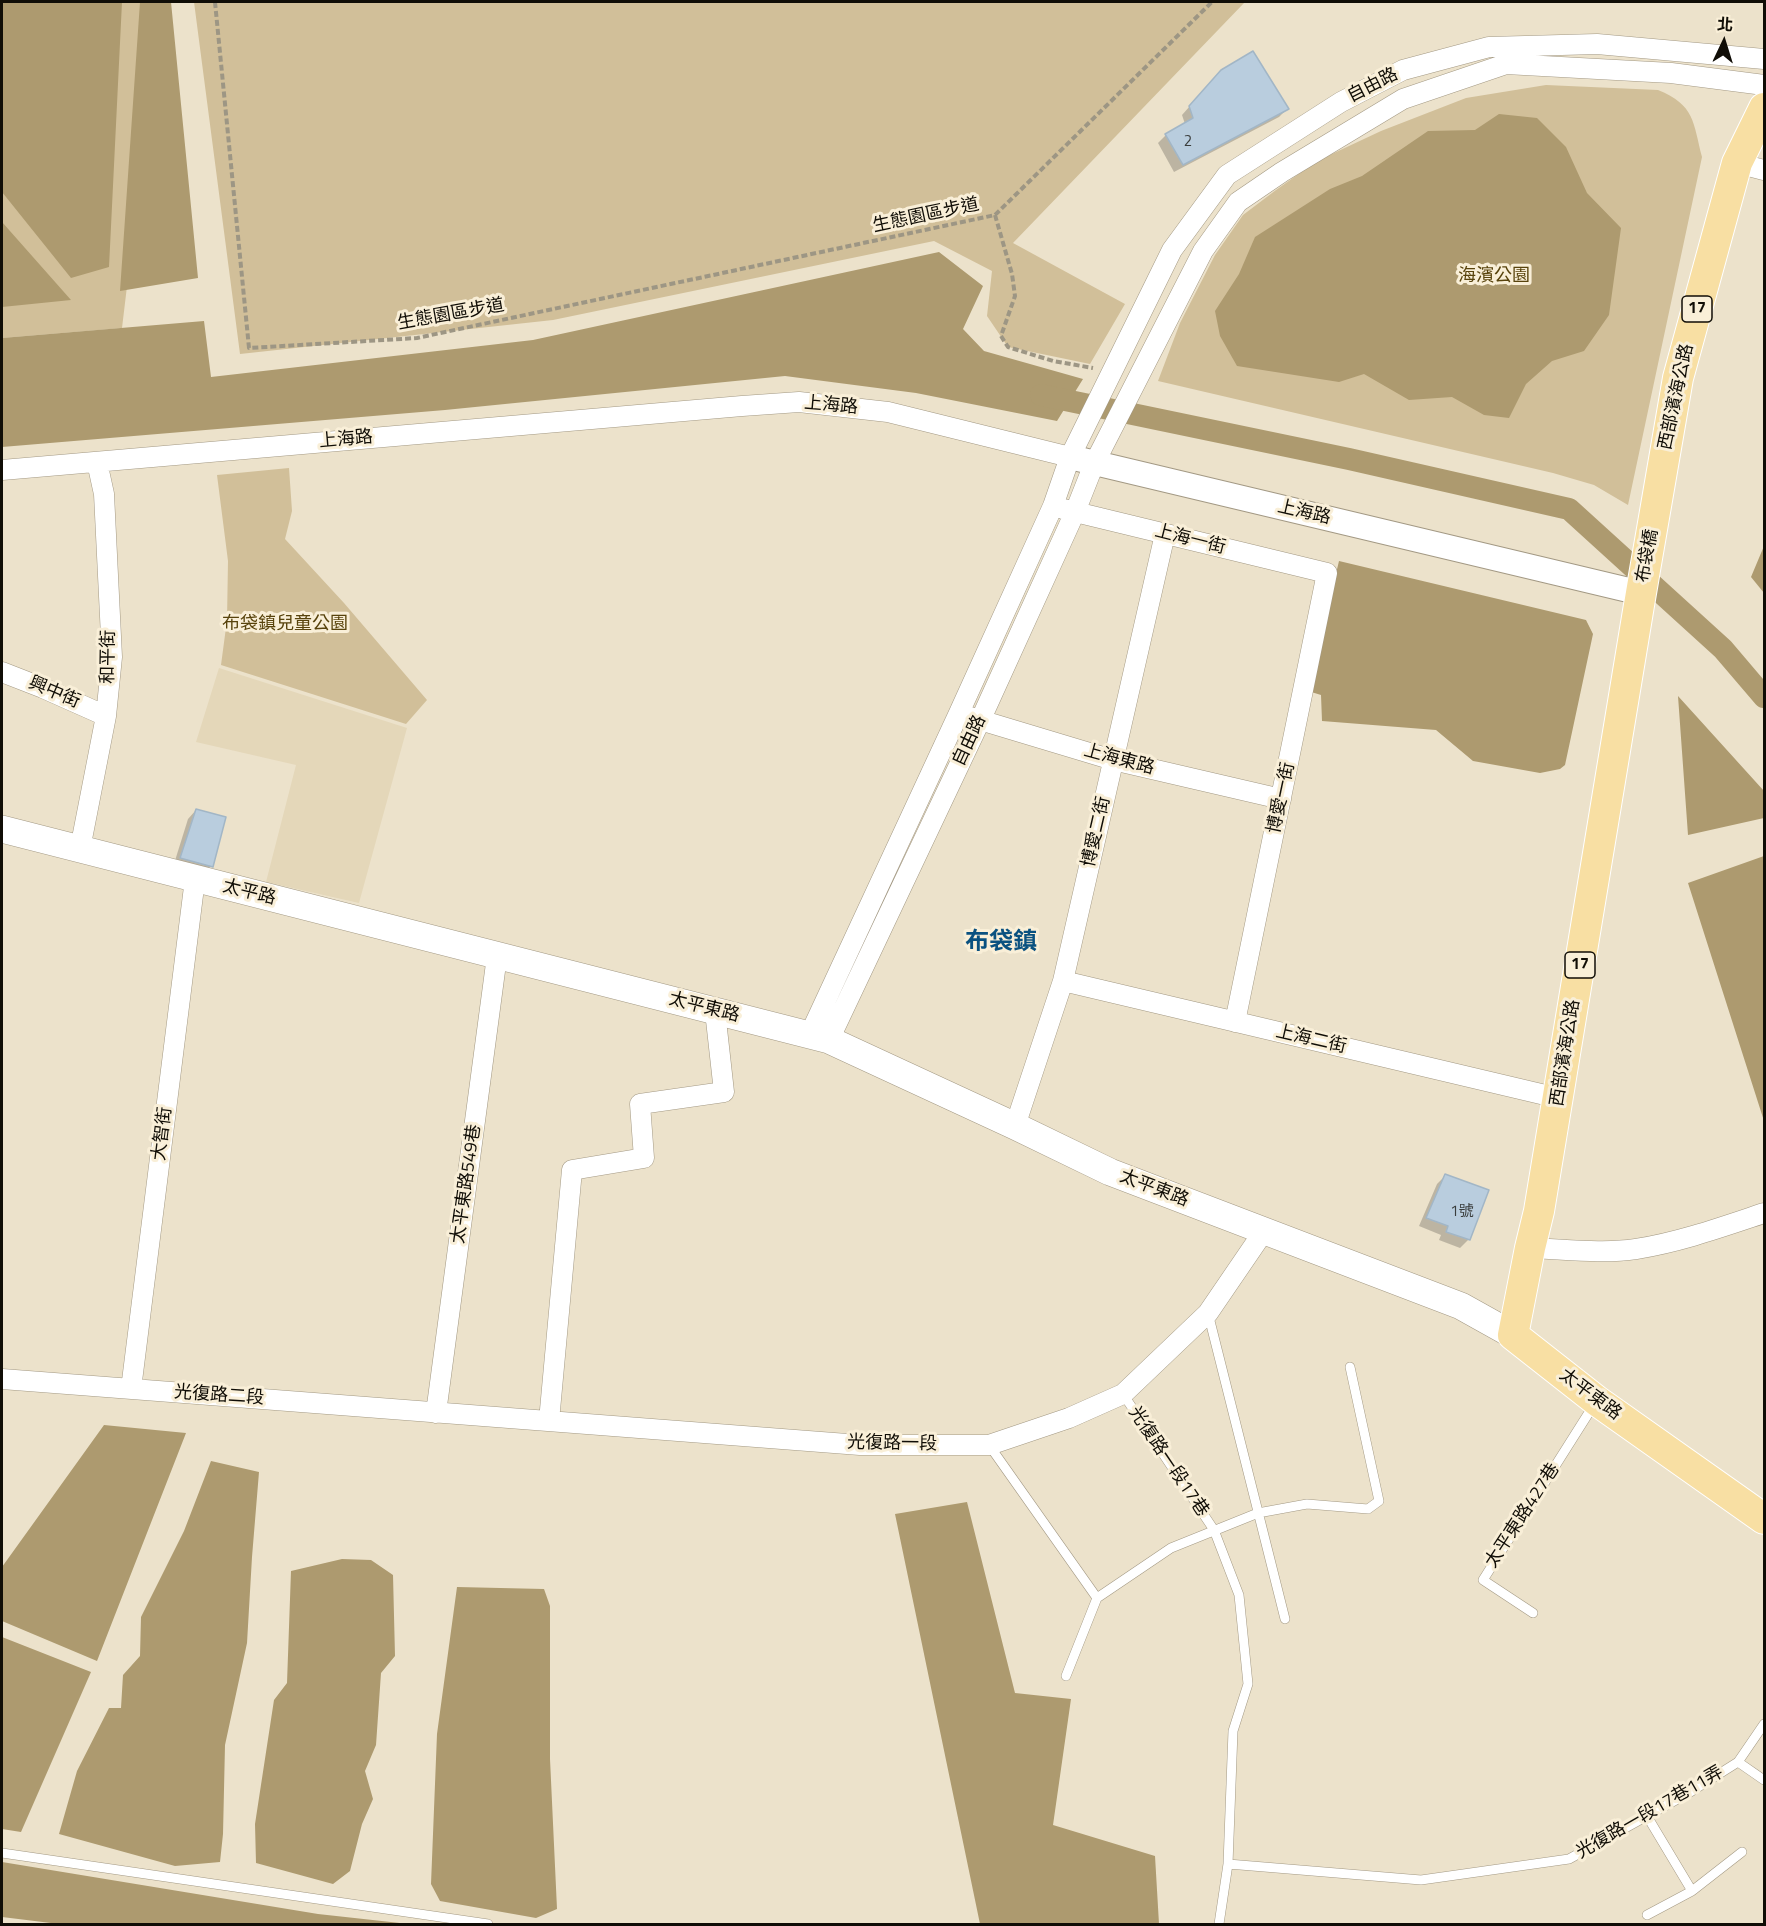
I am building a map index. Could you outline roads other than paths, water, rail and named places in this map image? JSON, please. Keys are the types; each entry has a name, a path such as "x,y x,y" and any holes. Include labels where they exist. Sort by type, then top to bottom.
{"main road":[{"name":"西部濱海公路","path":"1654,518 1678,378 1751,166 1764,108"},
{"name":"布袋橋","path":"1641,593 1654,518"},
{"name":"西部濱海公路","path":"1513,1335 1539,1211 1641,593"},
{"name":"太平路","path":"2,829 497,956"},
{"name":"太平東路","path":"497,956 819,1037 1110,1172 1461,1306 1513,1335 1597,1401 1764,1519"}],"street":[{"name":"自由路","path":"819,1037 959,713 1053,506 1070,457 1172,250 1227,175 1341,102 1403,70 1489,47 1597,45 1764,59"},
{"name":"自由路","path":"819,1037 980,721 1075,512 1094,464 1136,380 1203,251 1238,202 1282,172 1403,99 1506,64 1671,72 1764,85"},
{"name":"上海路","path":"2,470 799,402 888,412 1094,464 1641,593"},
{"name":"和平街","path":"80,849 106,716 112,657 104,495 97,462"},
{"name":"上海一街","path":"1053,506 1327,573"},
{"name":"博愛二街","path":"1015,1126 1063,981 1113,760 1156,532"},
{"name":"博愛一街","path":"1235,1022 1327,573"},
{"name":"興中街","path":"2,672 106,716"},
{"name":"上海東路","path":"959,713 1113,760 1281,800"},
{"name":"大智街","path":"131,1389 195,879"},
{"name":"太平東路549巷","path":"436,1413 497,956"},
{"name":"上海二街","path":"1063,981 1558,1098"},
{"path":"549,1421 572,1170 644,1158 640,1104 724,1092 715,1011"},
{"path":"1530,1248 1634,1249 1688,1238 1764,1213"},
{"name":"光復路一段","path":"436,1413 860,1445 990,1445 1069,1418 1123,1394 1208,1313 1264,1232"},
{"name":"光復路二段","path":"2,1379 436,1413"}],"lane":[{"path":"1208,1313 1285,1619"},
{"path":"1066,1676 1097,1598 1171,1548 1258,1513 1307,1504 1368,1509 1379,1501 1350,1367"},
{"name":"光復路一段17巷","path":"1123,1394 1214,1530 1239,1595 1248,1684 1233,1731 1228,1864 1219,1924"},
{"name":"太平東路427巷","path":"1533,1613 1483,1580 1597,1401"},
{"path":"990,1445 1097,1598"},
{"name":"光復路一段17巷11弄","path":"1228,1864 1421,1880 1569,1859 1738,1762 1764,1724"},
{"path":"1738,1762 1764,1780"},
{"path":"1647,1816 1692,1891"},
{"path":"1647,1915 1692,1891 1742,1852"},
{"path":"2,1853 488,1924"}],"waterway":[{"path":"1041,395 1349,459 1569,509 1723,649 1764,697"}],"district":[{"name":"布袋鎮","path":"1001,943"}],"park label":[{"name":"海濱公園","path":"1494,277"},
{"name":"布袋鎮兒童公園","path":"285,625"}]}
